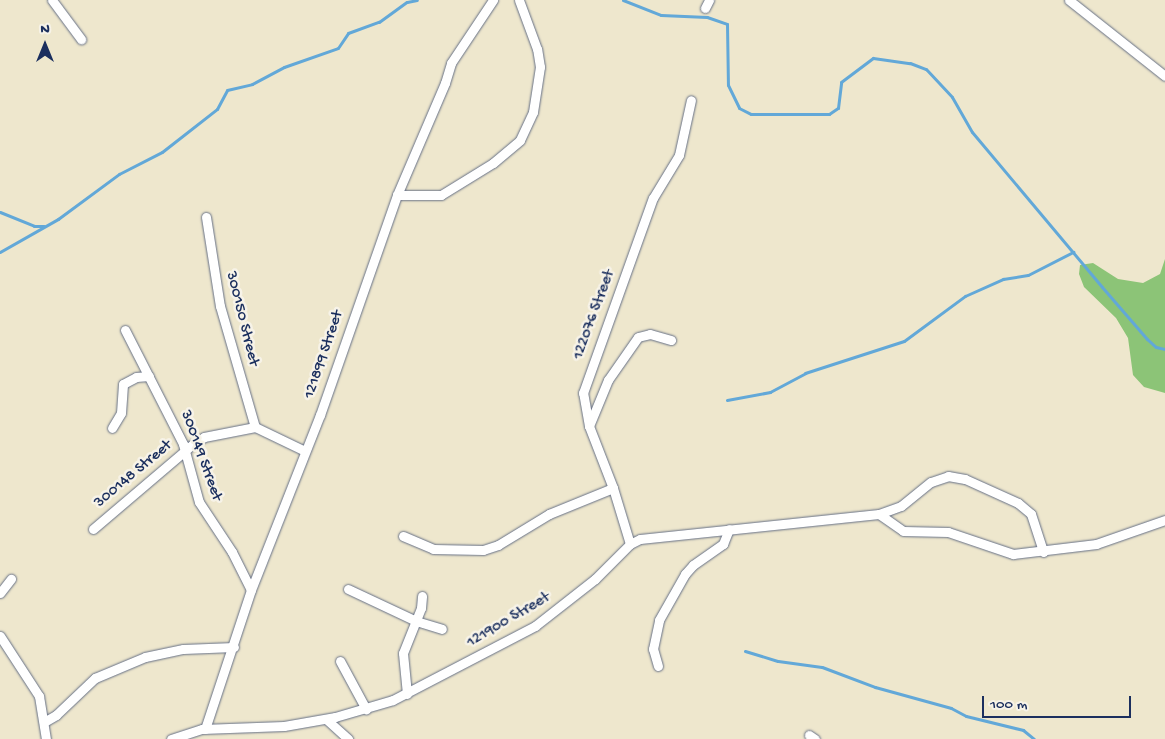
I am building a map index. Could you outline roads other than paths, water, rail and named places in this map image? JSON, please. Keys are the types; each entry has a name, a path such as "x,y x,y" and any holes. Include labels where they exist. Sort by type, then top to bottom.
{"street":[{"path":"52,0 81,39"},
{"name":"121899 Street","path":"205,729 234,647 251,590 305,452 396,195 445,83 450,62 493,0"},
{"path":"396,195 441,195 493,163 520,140 533,112 540,67 537,49 519,0"},
{"path":"1069,0 1165,76"},
{"name":"122076 Street","path":"630,544 613,488 589,426 583,404 584,388 651,204 679,155 691,100"},
{"name":"300150 Street","path":"206,217 221,312 255,427"},
{"name":"300149 Street","path":"125,330 185,452 199,502 232,552 251,590"},
{"path":"589,426 608,380 638,337 650,334 671,340"},
{"path":"112,428 121,413 123,384 136,377 148,376"},
{"path":"255,427 305,452"},
{"name":"300148 Street","path":"93,529 204,437 255,427"},
{"path":"630,544 640,539 729,528 879,514 908,501 931,482 952,476 1018,503 1031,514 1043,552"},
{"path":"403,536 433,549 483,550 498,545 549,514 613,488"},
{"path":"879,514 903,531 948,532 1012,554 1043,552 1111,541 1165,520"},
{"path":"658,666 653,649 659,620 685,574 693,565 723,544 729,528"},
{"name":"121900 Street","path":"171,739 205,729 284,726 326,718 366,709 406,694 535,626 595,580 630,544"},
{"path":"0,593 11,579"},
{"path":"348,589 416,621 442,629"},
{"path":"406,694 403,653 421,608 422,596"},
{"path":"0,636 35,688 44,722 46,739"},
{"path":"44,722 56,715 94,678 138,660 183,649 234,647"},
{"path":"340,661 366,709"},
{"path":"326,718 348,739"}],"waterway":[{"path":"0,252 58,219 119,174 162,152 217,109 227,90 252,84 284,67 338,48 348,33 379,22 407,2 417,0"},
{"path":"623,0 661,15 707,17 727,24 728,85 739,108 751,114 829,114 838,108 841,82 873,58 910,63 926,69 952,97 972,132 1102,287 1147,339 1156,347 1165,349"},
{"path":"0,212 34,226 44,226"},
{"path":"727,400 770,392 805,373 904,341 965,296 1003,279 1028,275 1073,252"},
{"path":"745,651 778,661 822,667 875,687 951,708 966,716 1023,730 1034,739"}]}
